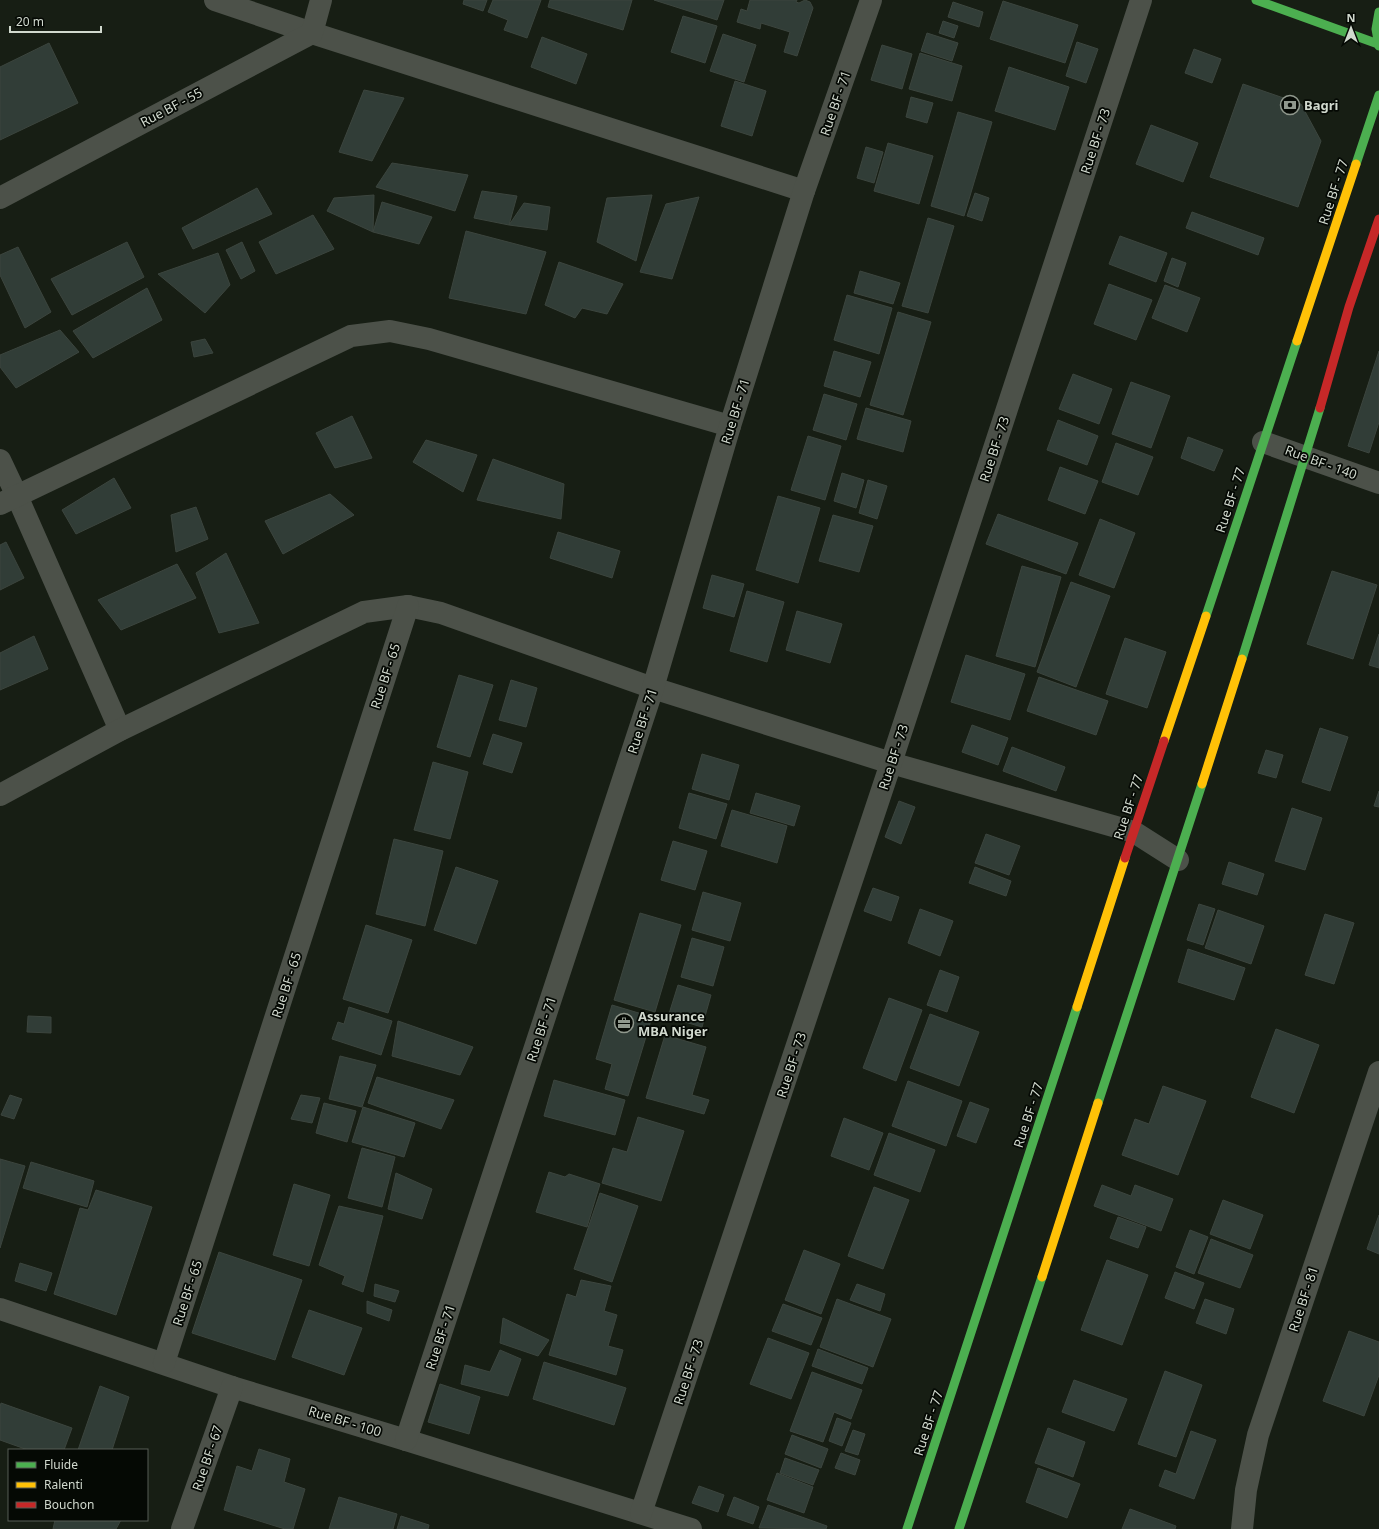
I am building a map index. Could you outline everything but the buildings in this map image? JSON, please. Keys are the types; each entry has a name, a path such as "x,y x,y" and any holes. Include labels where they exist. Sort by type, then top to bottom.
{"main road":[{"path":"1256,0 1378,45 1376,20 1379,12"},
{"name":"Rue BF - 77","path":"907,1529 1134,832 1379,95"},
{"path":"959,1529 1178,860 1306,456 1349,307 1379,219"}],"street":[{"path":"215,0 312,33 804,191"},
{"path":"312,33 322,0"},
{"name":"Rue BF - 71","path":"406,1440 653,688 730,426 804,191 871,0"},
{"name":"Rue BF - 73","path":"641,1513 891,763 1141,0"},
{"name":"Rue BF - 55","path":"0,198 312,33"},
{"path":"9,500 351,336 390,331 429,339 730,426"},
{"name":"Rue BF - 140","path":"1263,442 1379,483"},
{"path":"0,460 9,500 120,730"},
{"path":"0,795 120,730 364,612 408,606 441,613 653,688 891,763 1134,832 1178,860"},
{"name":"Rue BF - 65","path":"164,1363 408,606"},
{"name":"Rue BF - 81","path":"1242,1529 1246,1490 1258,1435 1379,1072"},
{"name":"Rue BF - 100","path":"0,1309 232,1387 691,1529"},
{"name":"Rue BF - 67","path":"182,1529 232,1387"}],"traffic: fast":[{"path":"1256,0 1378,44"},
{"path":"1379,12 1376,29 1379,46"},
{"path":"1356,164 1379,95"},
{"path":"1206,616 1297,341"},
{"path":"1242,659 1320,408"},
{"path":"1098,1103 1202,784"},
{"path":"907,1529 1077,1007"},
{"path":"959,1529 1042,1277"}],"traffic: slow":[{"path":"1297,341 1356,164"},
{"path":"1164,741 1206,616"},
{"path":"1202,784 1242,659"},
{"path":"1077,1007 1125,858"},
{"path":"1042,1277 1098,1103"}],"traffic: jam":[{"path":"1320,408 1349,307 1379,219"},
{"path":"1125,858 1164,741"}],"place":[{"name":"Bagri","path":"1290,105"},
{"name":"Assurance MBA Niger","path":"624,1023"}]}
